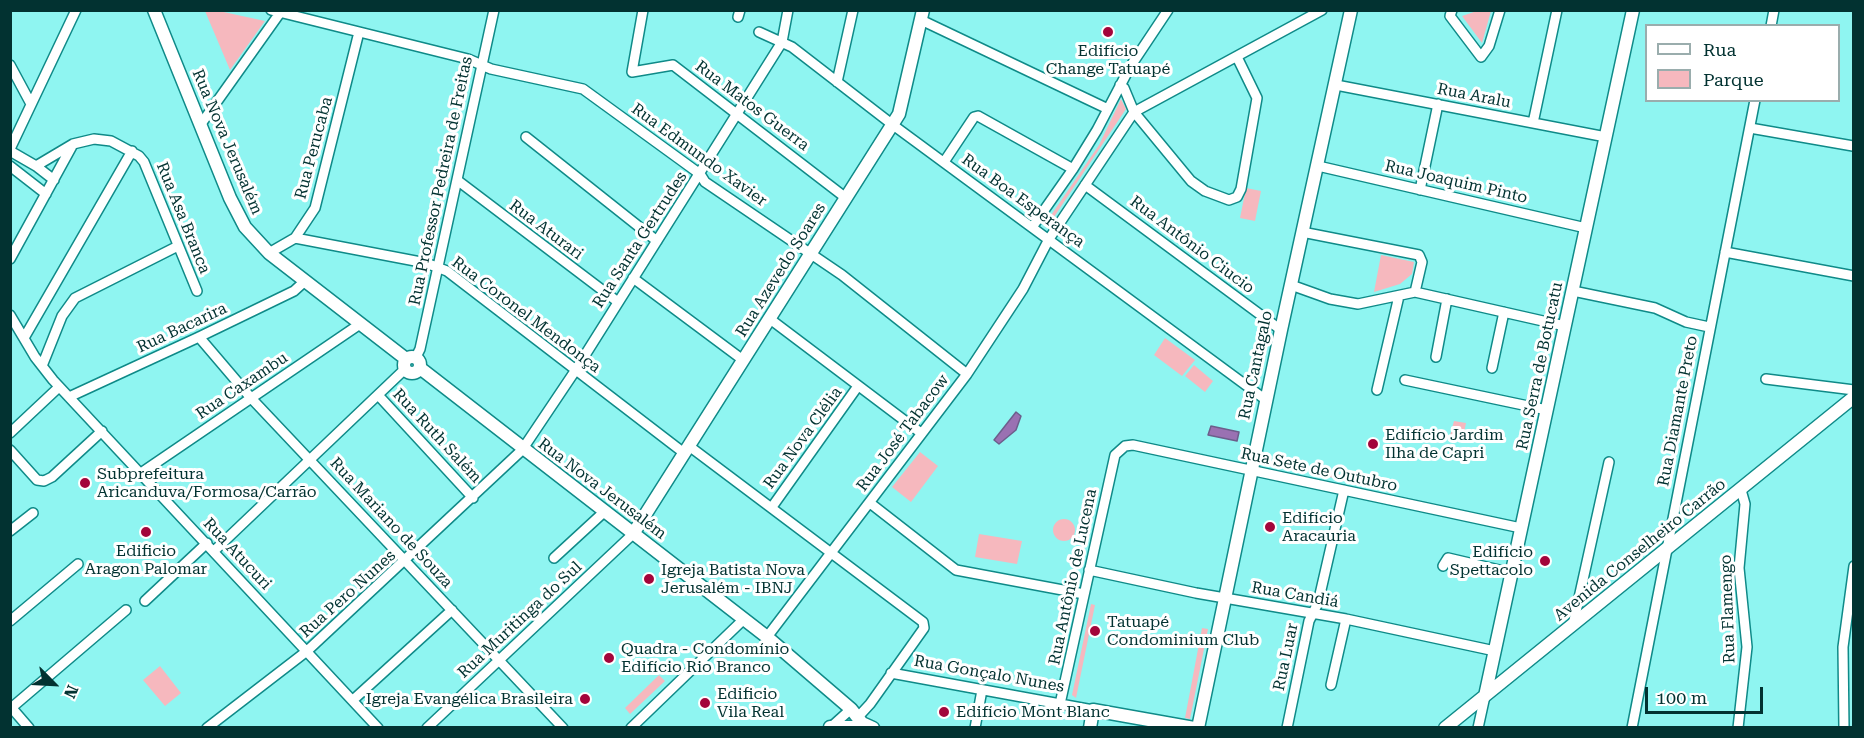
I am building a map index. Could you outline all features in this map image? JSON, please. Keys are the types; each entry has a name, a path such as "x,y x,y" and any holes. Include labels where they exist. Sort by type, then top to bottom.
{"street":[{"path":"54,180 10,150 76,10"},
{"name":"Rua Nova Jerusalém","path":"154,10 236,212 245,227 269,253 522,450 767,636 861,719"},
{"name":"Rua Edmundo Xavier","path":"271,10 468,58 491,69 583,89 700,174 705,182 811,253 967,374"},
{"name":"Rua Professor Pedreira de Freitas","path":"145,601 310,460 412,363 420,349 494,10"},
{"name":"Rua Matos Guerra","path":"643,10 631,71 635,73 673,65 846,198"},
{"name":"Rua Santa Gertrudes","path":"522,450 738,115 782,42 788,10"},
{"path":"837,82 853,10"},
{"path":"1034,226 1073,169 1120,85 1168,10"},
{"path":"1134,112 1322,10"},
{"name":"Rua Cantagalo","path":"1196,728 1351,10"},
{"path":"1452,10 1450,16 1481,57 1489,46 1500,10"},
{"path":"1533,123 1557,10"},
{"name":"Rua Serra de Botucatu","path":"1478,728 1633,10"},
{"path":"201,124 282,12"},
{"path":"922,15 1108,109"},
{"name":"Rua Azevedo Soares","path":"633,534 899,114 922,15"},
{"name":"Rua Perucaba","path":"269,253 295,238 317,200 359,32"},
{"name":"Rua Boa Esperança","path":"759,32 782,42 892,125 1034,226 1266,400"},
{"path":"1120,85 1134,112 1191,181 1220,198 1229,200 1237,197 1240,189 1257,98 1237,57"},
{"path":"10,65 31,104"},
{"name":"Rua Aralu","path":"1336,85 1606,137"},
{"name":"Rua Diamante Preto","path":"1632,728 1755,102"},
{"path":"1420,190 1438,104"},
{"name":"Rua José Tabacow","path":"767,636 967,374 1023,289 1049,239 1134,112"},
{"path":"944,162 974,117 978,116 1073,169"},
{"path":"1750,128 1853,147"},
{"path":"526,137 657,240"},
{"path":"24,338 132,151 102,140 84,140 36,166"},
{"path":"10,259 73,144"},
{"name":"Rua Asa Branca","path":"132,151 144,162 197,291"},
{"name":"Rua Joaquim Pinto","path":"1318,165 1586,228"},
{"path":"10,166 46,194"},
{"name":"Rua Aturari","path":"456,180 618,302"},
{"name":"Rua Antônio Ciucio","path":"1085,185 1281,330"},
{"path":"1302,232 1419,255 1422,262 1415,292"},
{"name":"Rua Coronel Mendonça","path":"295,238 438,268 452,274 575,371 772,507 832,551 925,625 861,719 830,727"},
{"path":"42,366 62,316 75,297 178,246"},
{"path":"1725,252 1854,276"},
{"path":"633,278 743,360"},
{"name":"Rua Bacarira","path":"69,397 294,291 305,282"},
{"path":"1291,285 1346,303 1358,304 1415,292 1565,326"},
{"path":"1573,291 1655,309 1686,322 1709,327"},
{"path":"1377,390 1399,296"},
{"path":"1436,357 1447,299"},
{"path":"1492,368 1504,312"},
{"name":"Rua Atucuri","path":"10,315 42,366 59,387 378,728"},
{"path":"770,319 921,433"},
{"name":"Rua Caxambu","path":"141,473 360,324"},
{"name":"Rua Mariano de Souza","path":"199,337 251,398 563,728"},
{"path":"1766,379 1854,390"},
{"path":"1405,380 1547,410"},
{"name":"Rua Nova Clélia","path":"772,507 858,386"},
{"path":"10,433 59,387"},
{"name":"Rua Ruth Salém","path":"378,395 473,498"},
{"name":"Avenida Conselheiro Carrão","path":"1445,728 1854,398"},
{"path":"10,450 37,480 44,481 52,477 102,431"},
{"name":"Rua Sete de Outubro","path":"1115,455 1119,449 1133,445 1521,528"},
{"name":"Rua Pero Nunes","path":"209,726 307,651 406,561 522,450"},
{"name":"Rua Antônio de Lucena","path":"1060,704 1115,455"},
{"path":"1573,626 1608,462"},
{"name":"Rua Luar","path":"1287,728 1309,621 1318,603 1344,490"},
{"name":"Rua Flamengo","path":"1738,728 1748,647 1739,568 1745,504 1742,490"},
{"path":"870,503 956,570 1084,594"},
{"path":"554,558 604,512"},
{"path":"11,529 33,513"},
{"name":"Rua Muritinga do Sul","path":"427,728 633,534"},
{"path":"1443,566 1448,558 1512,573"},
{"path":"13,615 78,564"},
{"path":"1844,728 1854,566"},
{"name":"Rua Candiá","path":"1089,570 1346,619 1495,651"},
{"path":"29,728 11,707 126,610"},
{"path":"353,700 452,610"},
{"path":"631,728 744,619"},
{"path":"1331,685 1346,619"},
{"name":"Rua Gonçalo Nunes","path":"891,673 1060,704 1089,715 1196,728"},
{"path":"975,728 982,690"},
{"path":"830,727 855,726 861,719"}],"green space":[{"path":"205,11 219,11 265,21 230,70"},
{"path":"1477,11 1491,11 1482,43 1462,16"},
{"path":"1121,99 1126,109 1048,226 1045,224 1099,145"},
{"path":"1246,188 1261,191 1255,221 1240,218"},
{"path":"1381,255 1414,262 1412,274 1400,284 1374,292"},
{"path":"1165,338 1195,360 1182,376 1154,355"},
{"path":"1194,365 1213,381 1205,392 1185,376"},
{"path":"1454,421 1466,423 1462,442 1449,439"},
{"path":"920,452 938,466 911,502 892,487"},
{"path":"1331,473 1389,484 1388,490 1329,477"},
{"path":"1064,519 1072,522 1075,530 1072,538 1064,541 1056,538 1053,530 1056,522"},
{"path":"979,534 1022,541 1017,564 975,557"},
{"path":"1091,604 1095,605 1076,698 1072,695"},
{"path":"1202,628 1208,629 1190,719 1185,718"},
{"path":"160,666 181,693 165,706 143,680"},
{"path":"659,675 665,681 630,714 625,708"}],"shaded area":[{"path":"1016,412 1021,416 1016,430 999,444 994,440"},
{"path":"1211,426 1239,432 1237,441 1208,435"}],"place":[{"name":"Edifício Change Tatuapé","path":"1108,32"},
{"name":"Edifício Jardim Ilha de Capri","path":"1373,444"},
{"name":"Subprefeitura Aricanduva/Formosa/Carrão","path":"85,483"},
{"name":"Edifício Aracauria","path":"1270,527"},
{"name":"Edificio Aragon Palomar","path":"146,532"},
{"name":"Edifício Spettacolo","path":"1545,561"},
{"name":"Igreja Batista Nova Jerusalém - IBNJ","path":"649,579"},
{"name":"Tatuapé Condominium Club","path":"1095,631"},
{"name":"Quadra - Condomínio Edifício Rio Branco","path":"609,658"},
{"name":"Igreja Evangélica Brasileira","path":"585,699"},
{"name":"Edificio Vila Real","path":"705,703"},
{"name":"Edifício Mont Blanc","path":"944,712"}]}
